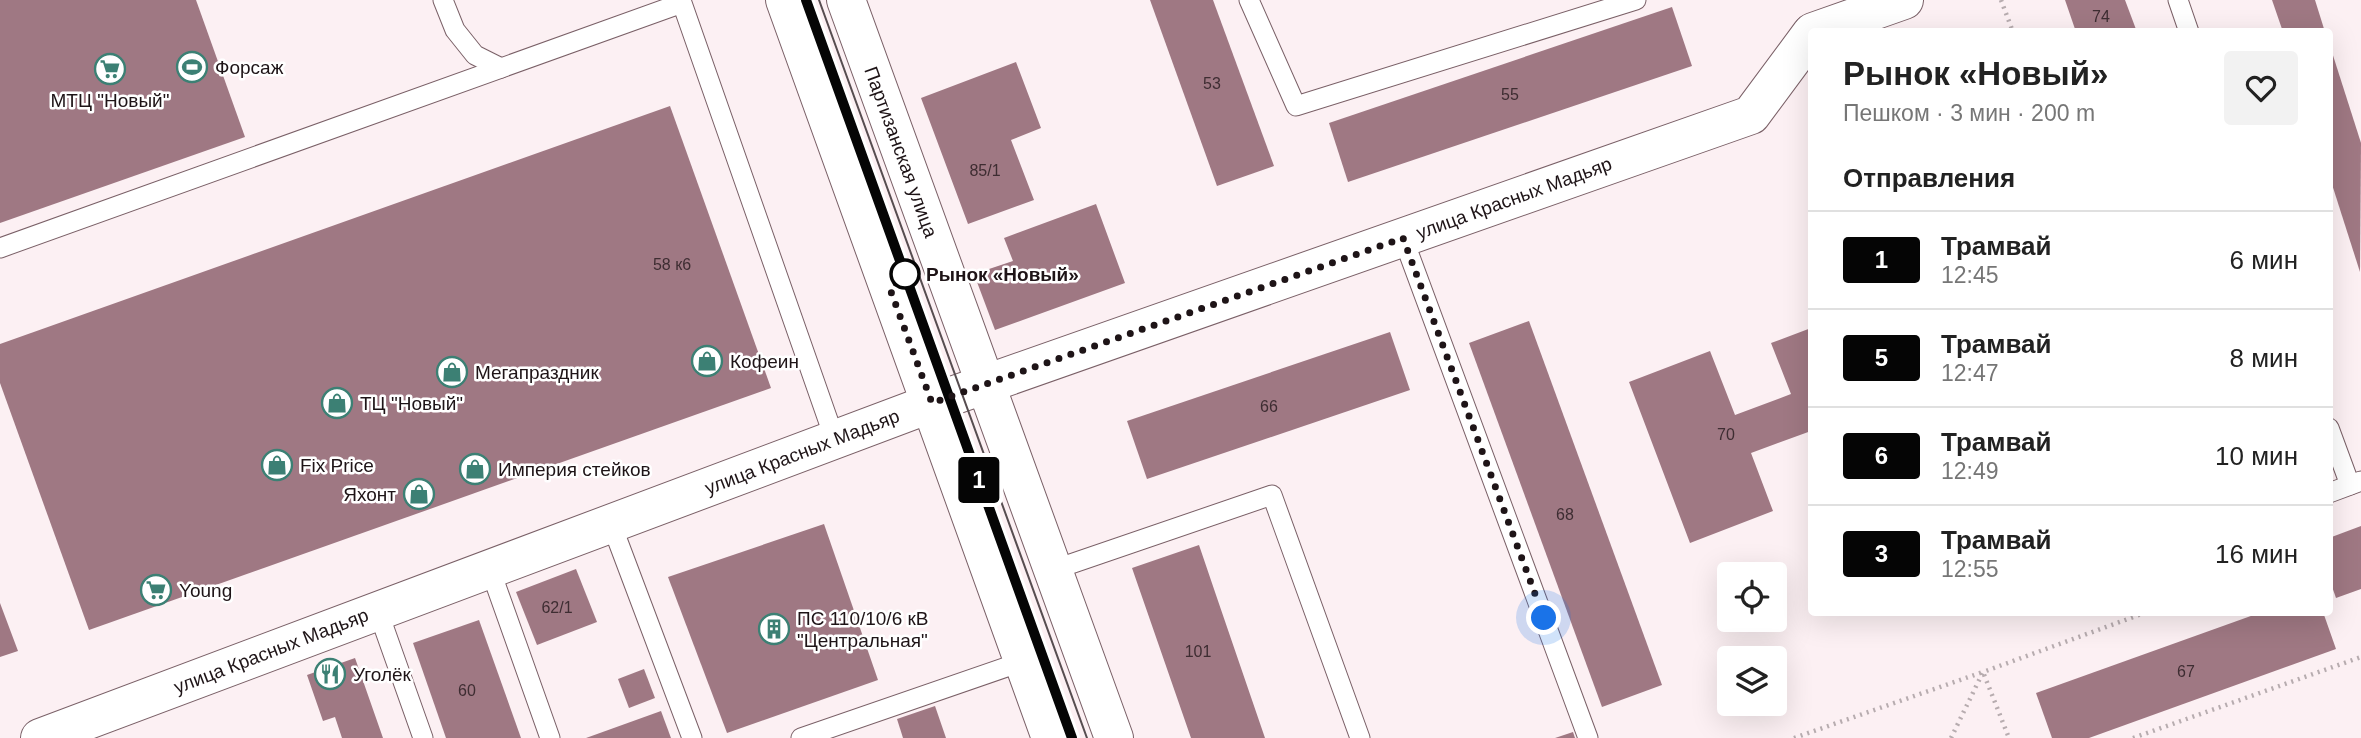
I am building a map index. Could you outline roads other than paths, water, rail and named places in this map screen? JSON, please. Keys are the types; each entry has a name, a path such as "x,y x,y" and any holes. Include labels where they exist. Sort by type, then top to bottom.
{"street":[{"path":"785,0 1051,738"},
{"name":"Партизанская улица","path":"846,0 1114,738"},
{"name":"улица Красных Мадьяр","path":"1811,24 1904,0"},
{"name":"улица Красных Мадьяр","path":"40,738 932,403 1751,115 1808,29"}],"lane":[{"path":"432,0 446,6 455,30 475,54 501,68"},
{"path":"1249,0 1296,106 1636,0"},
{"path":"2178,0 2188,28"},
{"path":"0,248 682,3 835,440"},
{"path":"1403,238 1588,738"},
{"path":"2333,436 2355,483 2333,491"},
{"path":"1053,570 1272,495 1360,738"},
{"path":"611,523 692,738"},
{"path":"490,569 550,738"},
{"path":"378,611 423,738"},
{"path":"801,738 1024,661"}],"tram line":[{"path":"806,0 1072,738"},
{"name":"1","path":"806,0 1072,738"},
{"path":"819,0 1087,738"}],"place":[{"name":"Форсаж","path":"192,67"},
{"name":"МТЦ \"Новый\"","path":"110,69"},
{"name":"Рынок «Новый»","path":"905,274"},
{"name":"Кофеин","path":"707,361"},
{"name":"Мегапраздник","path":"452,372"},
{"name":"ТЦ \"Новый\"","path":"337,403"},
{"name":"Fix Price","path":"277,465"},
{"name":"Империя стейков","path":"475,469"},
{"name":"Яхонт","path":"419,494"},
{"name":"Young","path":"156,590"},
{"name":"ПС 110/10/6 кВ \"Центральная\"","path":"774,629"},
{"name":"Уголёк","path":"330,674"}]}
